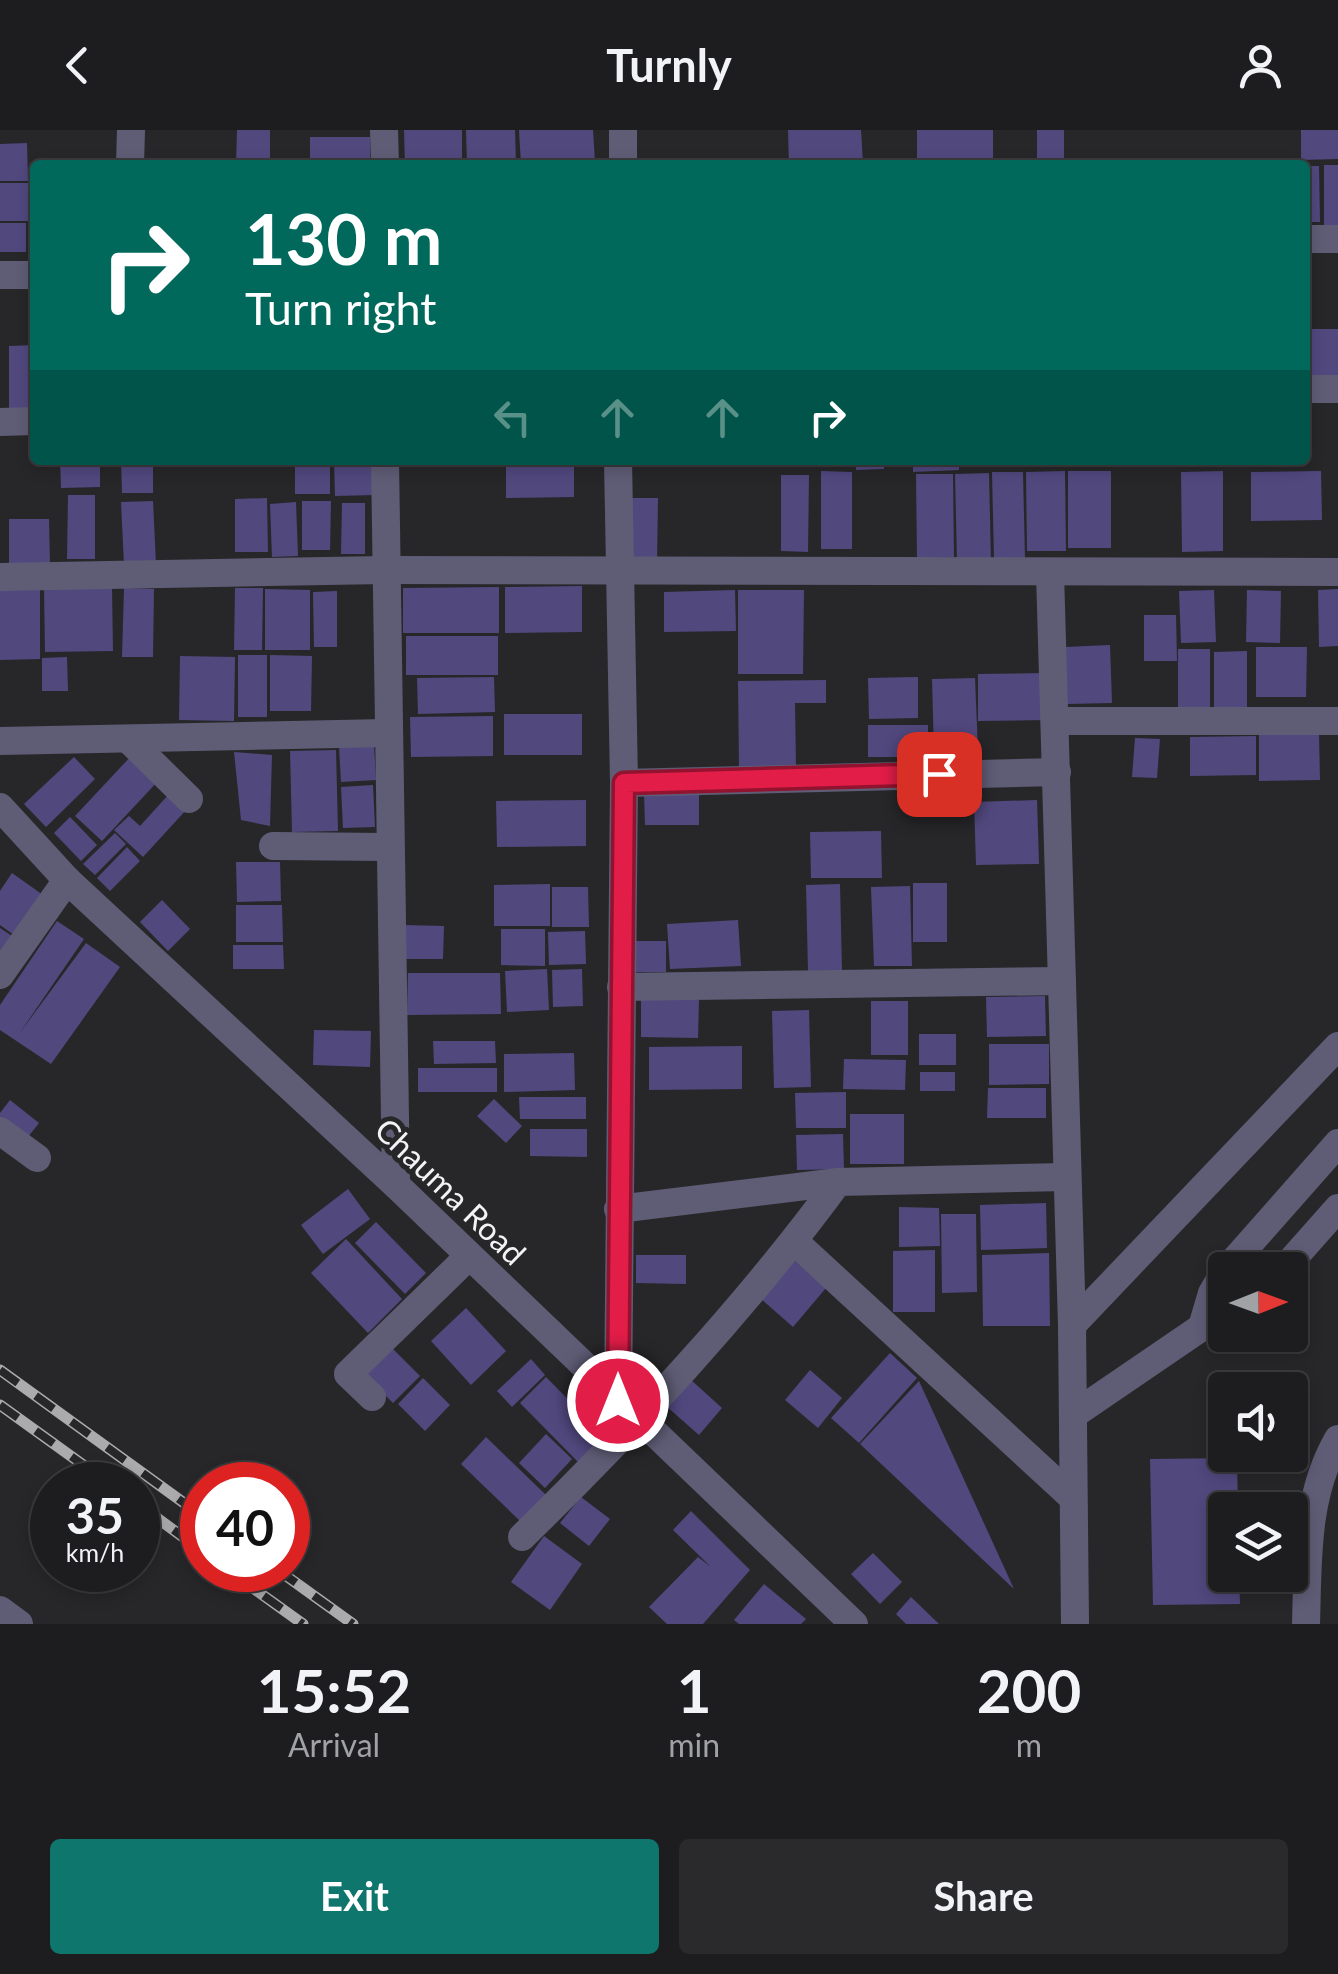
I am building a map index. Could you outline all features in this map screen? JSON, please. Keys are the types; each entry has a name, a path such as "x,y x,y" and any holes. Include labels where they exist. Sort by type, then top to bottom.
{"street":[{"path":"130,130 130,160"},
{"path":"384,130 385,160"},
{"path":"622,160 623,130"},
{"path":"1310,239 1338,239"},
{"path":"0,275 30,275"},
{"path":"1310,389 1338,390"},
{"path":"0,422 30,421"},
{"path":"385,465 386,732 396,1185"},
{"path":"618,465 616,572 624,783 618,1401"},
{"path":"0,577 384,570 1338,572"},
{"path":"1050,573 1072,1325 1075,1624"},
{"path":"1056,721 1338,721"},
{"path":"0,741 386,732"},
{"path":"128,739 189,799"},
{"path":"624,783 1057,772"},
{"name":"Chauma Road","path":"0,807 67,880 396,1185 467,1258 854,1624"},
{"path":"273,846 388,846"},
{"path":"0,975 67,880"},
{"path":"621,987 1062,981"},
{"path":"1072,1325 1338,1046"},
{"path":"0,1131 36,1158"},
{"path":"1241,1252 1338,1142"},
{"path":"618,1209 838,1182 1066,1177"},
{"path":"522,1537 640,1420 794,1241 838,1182"},
{"path":"1299,1252 1338,1208"},
{"path":"794,1241 1072,1497"},
{"path":"372,1397 348,1374 467,1258"},
{"path":"1073,1415 1208,1326"},
{"path":"1306,1624 1310,1515 1321,1470 1338,1439"},
{"path":"0,1610 19,1624"}],"building":[{"path":"237,130 270,130 270,160 236,160"},
{"path":"404,130 462,130 462,160 405,160"},
{"path":"466,130 515,130 516,160 467,160"},
{"path":"519,130 593,130 595,160 521,160"},
{"path":"788,130 861,130 863,160 789,160"},
{"path":"917,130 993,130 993,160 917,160"},
{"path":"1037,130 1064,130 1064,160 1037,160"},
{"path":"1301,130 1338,130 1338,159 1301,160"},
{"path":"310,137 370,137 370,160 310,160"},
{"path":"27,143 28,181 0,181 0,144"},
{"path":"1324,165 1338,165 1338,227 1324,226"},
{"path":"1310,166 1319,166 1320,222 1310,222"},
{"path":"0,183 28,183 28,221 0,221"},
{"path":"0,223 26,223 26,252 0,252"},
{"path":"1310,329 1338,329 1338,381 1310,382"},
{"path":"30,345 30,412 9,412 9,346"},
{"path":"60,465 100,465 100,487 61,488"},
{"path":"121,465 153,465 153,493 122,493"},
{"path":"295,465 330,465 330,494 295,494"},
{"path":"334,465 374,465 375,495 335,496"},
{"path":"574,465 574,497 506,498 506,466"},
{"path":"721,465 790,465 790,467"},
{"path":"856,465 884,465 884,469 856,470"},
{"path":"913,465 959,465 959,470 913,472"},
{"path":"821,471 852,472 852,549 821,549"},
{"path":"1065,471 1066,551 1027,551 1026,472"},
{"path":"1068,471 1111,471 1111,548 1068,548"},
{"path":"1223,471 1223,551 1182,552 1181,472"},
{"path":"1321,471 1322,520 1251,521 1251,472"},
{"path":"992,472 1023,472 1025,559 994,559"},
{"path":"989,473 991,562 957,562 955,474"},
{"path":"916,474 953,474 954,557 917,558"},
{"path":"781,475 809,475 808,552 781,551"},
{"path":"68,495 95,495 95,559 67,559"},
{"path":"267,498 268,552 235,552 235,499"},
{"path":"625,498 658,498 657,562 625,563"},
{"path":"153,501 156,564 124,565 121,502"},
{"path":"302,501 331,501 330,550 302,550"},
{"path":"296,502 298,556 272,557 270,504"},
{"path":"342,503 365,503 365,554 341,554"},
{"path":"9,519 49,519 50,564 9,565"},
{"path":"582,586 582,632 505,633 505,587"},
{"path":"499,587 499,633 403,633 403,588"},
{"path":"0,588 40,588 40,659 0,660"},
{"path":"112,588 113,651 45,652 44,589"},
{"path":"124,588 154,589 153,657 122,657"},
{"path":"235,588 263,588 262,650 234,650"},
{"path":"265,589 310,590 310,650 265,650"},
{"path":"1338,589 1338,646 1319,647 1318,590"},
{"path":"735,590 736,631 664,632 664,592"},
{"path":"738,590 804,590 803,674 738,674"},
{"path":"1214,590 1216,642 1181,643 1179,591"},
{"path":"1247,590 1281,591 1280,643 1246,642"},
{"path":"337,591 337,647 314,647 313,592"},
{"path":"1144,615 1176,615 1177,661 1144,661"},
{"path":"406,636 498,636 498,675 406,675"},
{"path":"1110,645 1112,703 1067,704 1065,647"},
{"path":"1256,647 1307,647 1306,697 1256,697"},
{"path":"1178,649 1210,649 1210,710 1178,710"},
{"path":"1247,651 1247,711 1214,712 1214,652"},
{"path":"238,655 267,655 267,717 238,717"},
{"path":"270,655 312,656 311,711 270,711"},
{"path":"180,656 235,657 234,721 179,720"},
{"path":"67,657 68,691 42,691 42,658"},
{"path":"1046,673 1046,720 978,721 978,674"},
{"path":"494,677 495,712 418,714 417,678"},
{"path":"918,677 918,718 869,719 868,678"},
{"path":"975,678 978,751 934,753 932,679"},
{"path":"826,680 826,703 795,703 796,766 739,767 738,681"},
{"path":"504,714 582,714 582,755 504,755"},
{"path":"493,716 493,756 411,757 410,717"},
{"path":"868,725 928,725 928,757 868,757"},
{"path":"1319,734 1320,780 1259,781 1259,735"},
{"path":"1256,736 1256,775 1190,776 1190,737"},
{"path":"1135,738 1160,739 1157,778 1132,777"},
{"path":"374,745 376,780 341,782 339,747"},
{"path":"336,750 338,831 292,832 290,751"},
{"path":"234,752 272,755 270,826 241,820"},
{"path":"133,754 160,779 102,841 75,816"},
{"path":"74,757 95,779 46,827 24,804"},
{"path":"373,785 375,827 343,828 341,787"},
{"path":"170,793 187,809 143,857 114,830 129,816 140,826"},
{"path":"699,793 699,825 645,825 644,794"},
{"path":"586,800 586,846 497,847 496,801"},
{"path":"1037,800 1039,864 976,865 974,802"},
{"path":"70,817 97,845 81,861 54,833"},
{"path":"881,831 882,878 811,878 810,832"},
{"path":"115,833 126,844 95,875 83,864"},
{"path":"127,847 140,861 110,891 97,878"},
{"path":"236,862 280,862 281,901 237,902"},
{"path":"12,873 43,895 14,935 0,925 0,891"},
{"path":"913,883 947,883 947,942 913,942"},
{"path":"550,884 550,926 494,926 494,885"},
{"path":"840,884 842,970 808,971 806,885"},
{"path":"910,886 912,966 874,966 871,887"},
{"path":"552,887 588,887 589,927 552,927"},
{"path":"162,900 190,929 168,951 140,922"},
{"path":"236,905 282,905 283,942 236,942"},
{"path":"738,920 741,966 670,969 667,924"},
{"path":"57,921 84,939 19,1034 86,943 120,967 51,1064 0,1030 0,1005"},
{"path":"403,925 444,926 443,959 403,959"},
{"path":"0,928 12,936 0,953"},
{"path":"501,929 545,929 545,966 501,965"},
{"path":"585,931 586,964 549,965 548,932"},
{"path":"629,941 666,941 666,972 629,972"},
{"path":"233,945 283,945 284,969 233,969"},
{"path":"547,969 549,1010 507,1012 505,971"},
{"path":"582,969 583,1006 553,1007 552,970"},
{"path":"408,973 500,973 501,1014 407,1015"},
{"path":"1045,996 1046,1036 987,1037 986,997"},
{"path":"641,1000 699,1000 698,1038 641,1037"},
{"path":"871,1001 908,1001 908,1055 871,1055"},
{"path":"809,1010 811,1087 774,1088 772,1011"},
{"path":"314,1030 371,1031 370,1067 313,1065"},
{"path":"919,1034 956,1034 956,1065 919,1065"},
{"path":"433,1041 495,1041 496,1063 434,1064"},
{"path":"989,1044 1049,1044 1049,1084 989,1085"},
{"path":"742,1046 742,1089 649,1090 649,1047"},
{"path":"574,1053 575,1090 504,1092 504,1054"},
{"path":"844,1059 906,1060 905,1090 843,1089"},
{"path":"418,1068 497,1068 497,1092 418,1092"},
{"path":"920,1072 955,1072 955,1091 920,1091"},
{"path":"988,1088 1046,1088 1046,1118 987,1118"},
{"path":"846,1092 846,1128 796,1128 795,1093"},
{"path":"519,1097 586,1097 586,1119 520,1119"},
{"path":"494,1099 522,1126 506,1143 477,1116"},
{"path":"10,1100 39,1123 24,1142 0,1123 0,1113"},
{"path":"850,1114 904,1114 904,1164 850,1164"},
{"path":"530,1129 587,1129 587,1157 530,1156"},
{"path":"843,1134 844,1169 797,1170 796,1135"},
{"path":"348,1189 370,1219 323,1254 301,1225"},
{"path":"1046,1203 1047,1248 981,1250 980,1205"},
{"path":"899,1207 939,1208 940,1246 899,1247"},
{"path":"941,1214 976,1214 977,1292 942,1293"},
{"path":"376,1222 426,1273 405,1294 355,1243"},
{"path":"346,1239 402,1299 368,1333 311,1273"},
{"path":"935,1250 935,1312 893,1312 893,1251"},
{"path":"1049,1253 1050,1326 983,1326 982,1255"},
{"path":"636,1255 686,1255 686,1284 636,1283"},
{"path":"794,1260 826,1288 793,1327 760,1298"},
{"path":"466,1308 506,1351 471,1385 431,1341"},
{"path":"391,1347 420,1376 393,1403 364,1374"},
{"path":"890,1353 917,1378 859,1443 831,1418"},
{"path":"531,1359 545,1375 512,1407 497,1391"},
{"path":"810,1370 842,1398 818,1428 785,1400"},
{"path":"546,1377 607,1439 581,1465 520,1403"},
{"path":"423,1378 450,1405 425,1431 398,1404"},
{"path":"690,1379 722,1408 699,1435 666,1406"},
{"path":"919,1381 1014,1589 860,1444"},
{"path":"546,1434 572,1459 545,1488 519,1463"},
{"path":"486,1437 546,1495 520,1521 461,1464"},
{"path":"1208,1458 1208,1472 1237,1472 1238,1492 1208,1492 1208,1592 1240,1592 1240,1604 1153,1605 1150,1459"},
{"path":"581,1497 610,1519 589,1546 560,1523"},
{"path":"691,1511 750,1570 703,1624 667,1624 649,1607 698,1557 711,1567 673,1530"},
{"path":"544,1536 582,1564 550,1610 511,1582"},
{"path":"873,1553 902,1582 880,1604 851,1574"},
{"path":"764,1584 806,1619 801,1624 739,1624 734,1620"},
{"path":"911,1597 939,1624 906,1624 896,1614"}],"railway":[{"path":"0,1370 180,1500"},
{"path":"0,1405 79,1462"},
{"path":"160,1520 180,1535"},
{"path":"259,1592 303,1624"},
{"path":"309,1592 353,1624"}],"route":[{"path":"618,1401 624,783 939,774"}]}
